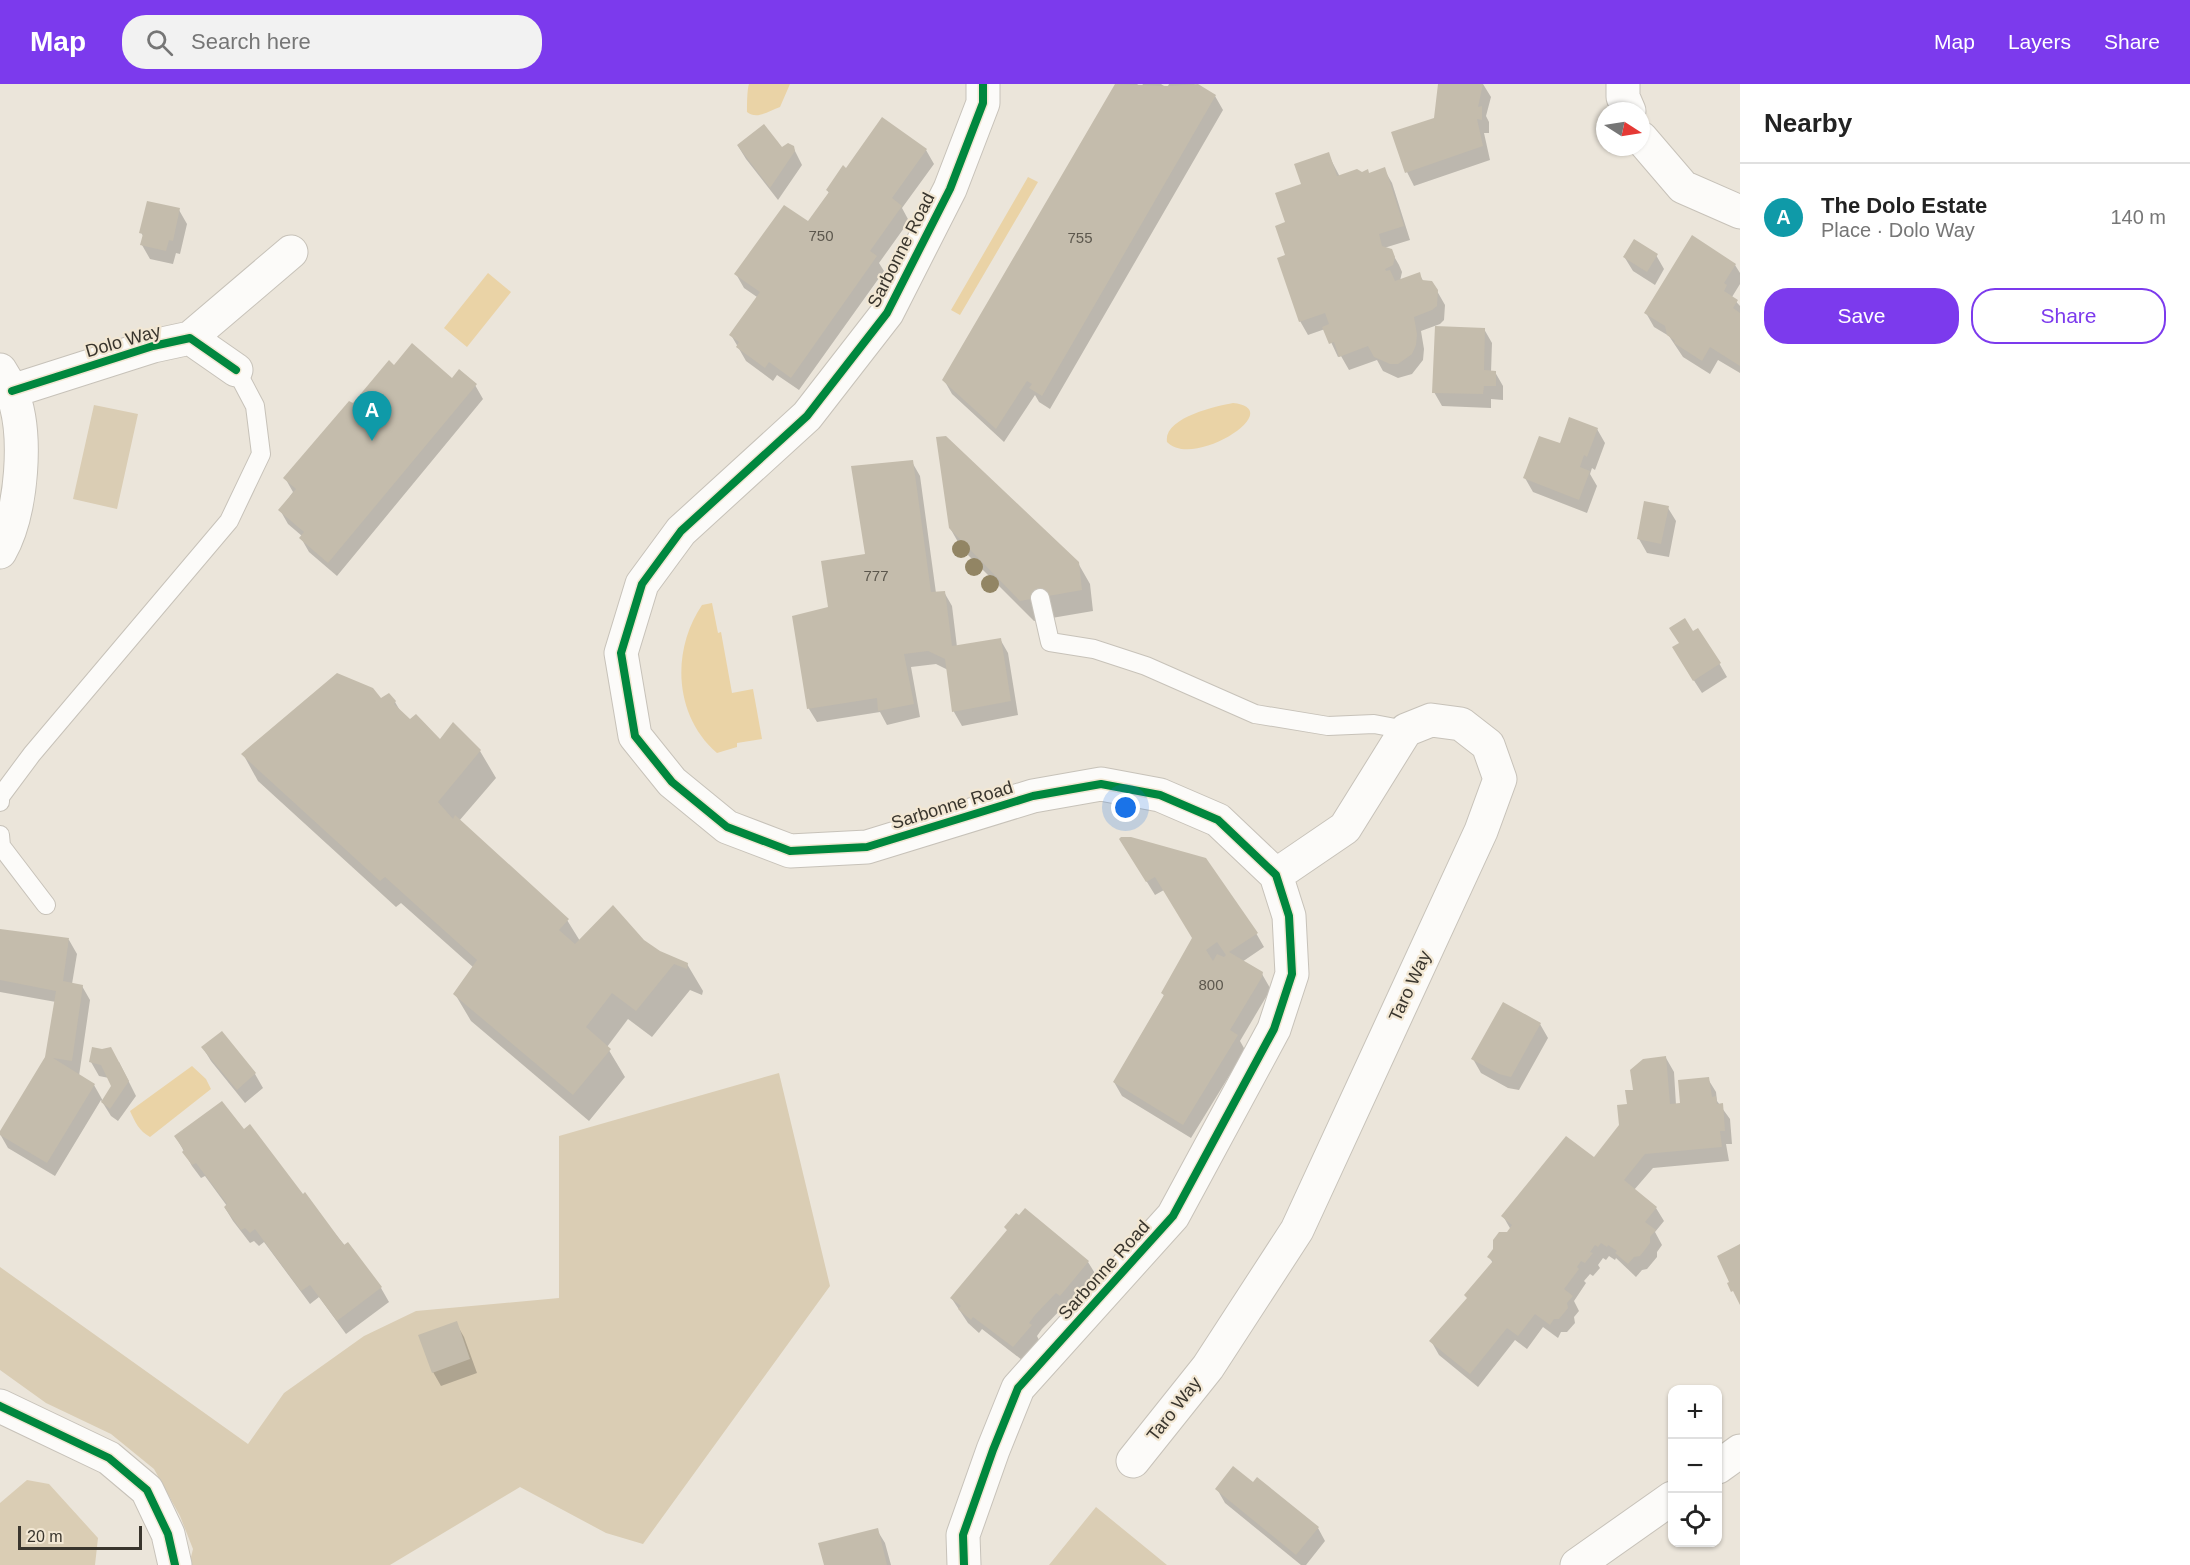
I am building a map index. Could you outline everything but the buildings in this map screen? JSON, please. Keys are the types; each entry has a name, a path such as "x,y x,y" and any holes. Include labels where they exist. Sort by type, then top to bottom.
{"street":[{"name":"Sarbonne Road","path":"964,1565 963,1535 1018,1388 1173,1216 1274,1029 1292,974 1289,916 1276,875 1218,820 1160,795 1101,784 1033,796 867,847 790,851 727,827 672,782 635,736 621,653 642,585 681,531 807,416 887,313 950,189 983,103 983,84"},
{"path":"1623,84 1625,102"},
{"path":"1650,148 1683,186 1740,212"},
{"path":"236,370 190,338 291,252"},
{"name":"Dolo Way","path":"6,380 190,338"},
{"path":"0,552 8,538 19,492 21,434 6,380"},
{"name":"Taro Way","path":"1133,1461 1208,1367 1297,1230 1481,831 1500,778 1488,745 1461,724 1431,720 1406,730"},
{"path":"1276,875 1345,828 1406,730"},
{"path":"0,1406 109,1458 147,1490 168,1534 175,1565"},
{"path":"1722,1464 1740,1451"},
{"path":"1577,1565 1668,1501"}],"lane":[{"path":"0,802 0,796 32,754 229,521 261,454 255,406 236,370"},
{"path":"1040,598 1050,642 1094,649 1146,666 1255,714 1328,726 1374,724 1406,730"},
{"path":"0,835 1,846 46,905"}],"shaded area":[{"path":"749,84 790,84 780,107 755,115 747,112"},
{"path":"1028,177 1038,182 960,315 951,310"},
{"path":"488,273 511,292 467,347 444,328"},
{"path":"1233,403 1247,408 1250,416 1244,425 1231,435 1214,444 1196,449 1180,449 1167,442 1168,434 1173,426 1182,420 1204,410"},
{"path":"94,405 138,414 117,509 73,499"},
{"path":"712,603 718,633 721,632 732,693 753,689 762,739 737,743 737,747 717,753 692,721 685,702 682,682 685,642 692,623 702,605"},
{"path":"192,1066 206,1079 211,1089 150,1137 146,1135 130,1111"},
{"path":"779,1073 830,1286 643,1544 606,1533 520,1487 390,1565 189,1565 193,1549 180,1516 154,1469 111,1434 46,1403 0,1370 0,1267 248,1444 284,1393 364,1336 416,1311 559,1298 559,1136"},
{"path":"27,1480 49,1484 98,1538 95,1565 0,1565 0,1503"},
{"path":"1096,1507 1167,1565 1049,1565"}],"cycle path":[{"path":"964,1565 963,1535 1018,1388 1173,1216 1274,1029 1292,974 1289,916 1276,875 1218,820 1160,795 1101,784 1033,796 867,847 790,851 727,827 672,782 635,736 621,653 642,584 681,531 807,416 887,313 950,189 983,103 983,84"},
{"path":"12,391 153,346 190,338 236,370"},
{"path":"0,1406 109,1458 147,1490 168,1534 175,1565"}],"place":[{"name":"The Dolo Estate","path":"372,441"}]}
